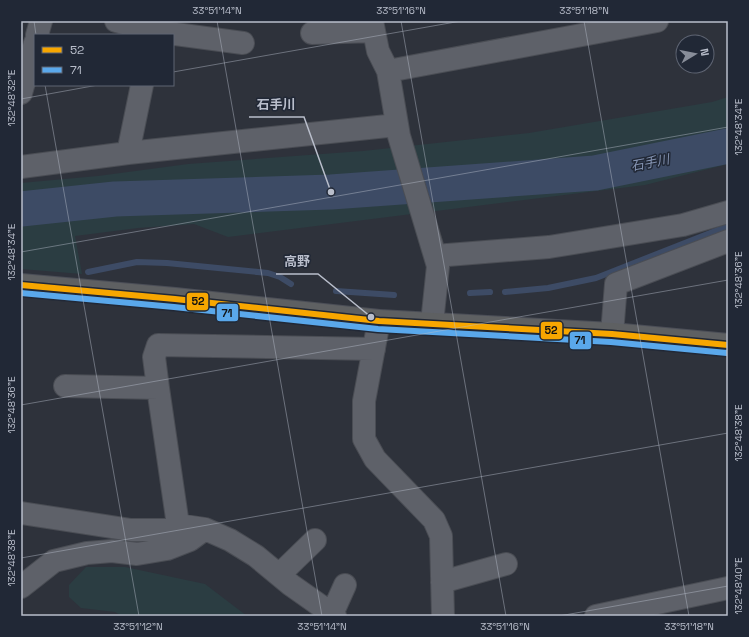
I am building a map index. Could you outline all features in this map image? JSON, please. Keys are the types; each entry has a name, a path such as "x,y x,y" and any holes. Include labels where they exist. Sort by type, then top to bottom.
{"highway":[{"path":"21,285 175,299 379,321 612,334 728,345"}],"street":[{"path":"37,34 41,21"},
{"path":"116,21 152,33"},
{"path":"388,71 657,21"},
{"path":"312,33 373,26 378,51 388,71 398,130 438,266 432,323"},
{"path":"174,35 243,43"},
{"path":"21,93 34,47"},
{"path":"128,153 142,86"},
{"path":"21,167 128,153 398,130"},
{"path":"435,256 549,248 683,225 728,212"},
{"path":"612,334 616,284 728,240"},
{"path":"379,321 364,401 364,439 375,460 434,520 441,536 443,616"},
{"path":"178,524 154,357 158,345 374,349"},
{"path":"65,386 158,388"},
{"path":"21,513 131,530 168,530 178,524 205,529 230,540 256,556 333,615 346,585"},
{"path":"21,587 54,561 87,553 112,552 137,554 167,549 190,540 205,529"},
{"path":"279,575 315,540"},
{"path":"442,582 506,564"},
{"path":"596,616 728,588"}],"shaded area":[{"path":"728,97 728,164 645,185 228,237 194,224 138,228 75,236 82,274 21,269 21,183 98,176 188,164 363,151 529,133 712,102"},
{"path":"86,567 125,567 205,584 247,616 122,616 115,612 81,608 69,597 69,585"}],"waterway":[{"name":"石手川","path":"21,209 115,199 331,192 595,173 728,146"},
{"path":"505,292 548,288 596,278 728,226"},
{"path":"88,272 137,262 167,263 268,273 280,277 291,284"},
{"path":"336,291 394,295"},
{"path":"470,293 490,292"}],"transit line":[{"name":"52","path":"21,285 175,299 379,321 612,334 728,345"},
{"name":"71","path":"21,293 174,307 378,329 611,342 727,353"}],"place":[{"name":"石手川","path":"331,192"},
{"name":"高野","path":"371,317"}]}
